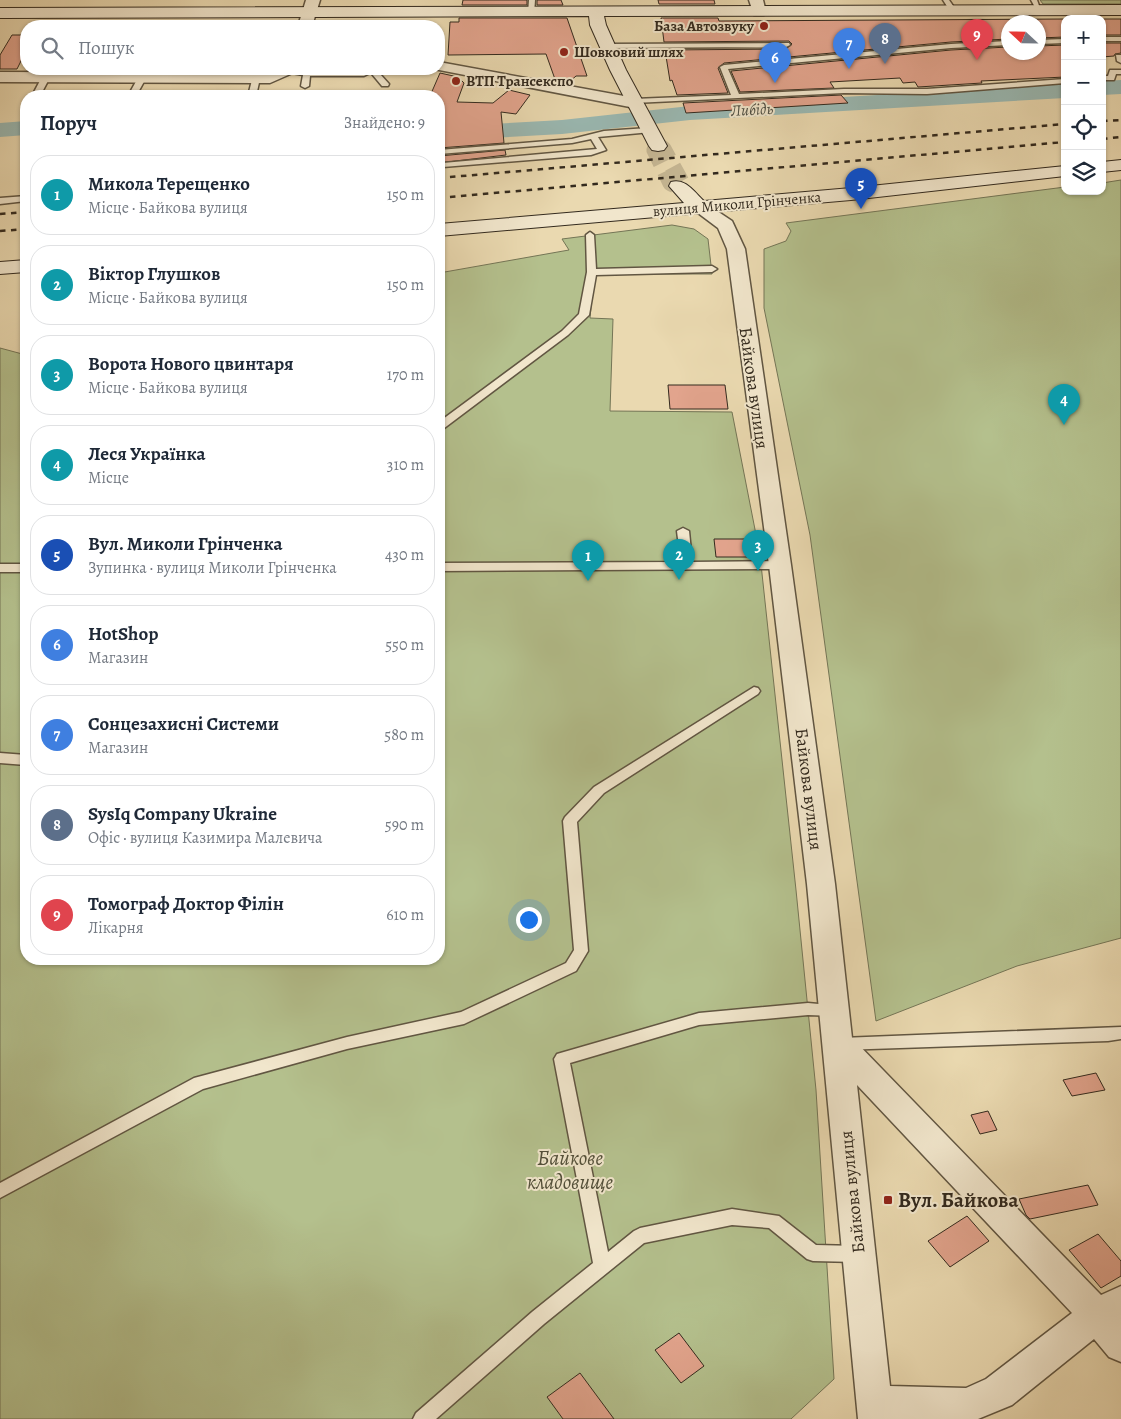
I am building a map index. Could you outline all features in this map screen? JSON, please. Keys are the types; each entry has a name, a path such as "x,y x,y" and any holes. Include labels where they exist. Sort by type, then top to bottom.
{"main road":[{"path":"0,13 309,13 532,6 596,13 757,6 1037,5 1072,14 1121,10"},
{"path":"596,13 598,25 618,70 658,146"},
{"path":"1106,167 1121,165"},
{"name":"вулиця Миколи Грінченка","path":"445,229 929,186 1061,171"},
{"name":"Байкова вулиця","path":"678,186 699,207"},
{"path":"0,268 20,266"}],"street":[{"path":"445,67 636,104"},
{"path":"0,77 20,74"},
{"path":"36,75 46,77 142,78 189,75"},
{"path":"237,75 263,78 272,75"},
{"name":"Байкова вулиця","path":"699,207 726,225 736,249 766,474 765,565 821,884 875,1411"},
{"path":"838,1044 1109,1308 1121,1345"},
{"path":"875,1411 923,1413 966,1406 999,1392 1109,1308"}],"lane":[{"path":"1106,39 1121,39"},
{"path":"1046,41 1061,40"},
{"path":"736,97 724,67 952,46 1001,43"},
{"path":"608,46 786,45"},
{"path":"1106,78 1111,78 1113,72 1121,72"},
{"path":"305,86 307,75"},
{"path":"377,75 385,84"},
{"path":"39,90 46,77"},
{"path":"135,90 142,78"},
{"path":"256,90 263,78"},
{"path":"636,104 844,91 870,93 916,91 1061,81"},
{"path":"445,152 572,141 594,135 648,130"},
{"path":"445,165 591,153 602,150 594,135"},
{"path":"0,201 20,199"},
{"path":"445,423 566,333 584,315 592,272 590,235"},
{"path":"592,272 712,269"},
{"path":"683,531 687,566"},
{"path":"445,567 765,565"},
{"path":"0,568 20,568"},
{"path":"0,1191 199,1084 347,1043 464,1018 571,967 581,951 570,821 600,790 754,691"},
{"path":"0,758 20,760"},
{"path":"602,1266 562,1059 699,1019 808,1009 835,1010"},
{"path":"838,1044 1121,1033"},
{"path":"422,1419 538,1318 640,1236 732,1218 772,1221 813,1253 859,1254"}],"green space":[{"path":"1040,0 1121,0 1121,4 1043,4"},
{"path":"1121,180 1121,938 1017,966 876,1021 810,535 764,308 764,249 786,241 791,231 786,223 1061,188 1061,195 1106,195 1106,182"},
{"name":"Байкове кладовище","path":"672,225 694,229 708,239 712,274 594,274 590,318 613,319 610,411 732,412 760,555 796,890 816,1090 834,1379 791,1419 0,1419 0,348 20,353 20,965 445,965 445,272 569,250 562,239"}],"building":[{"path":"463,0 527,0 527,5 462,5"},
{"path":"537,0 561,0 563,5 537,5"},
{"path":"658,0 714,0 715,4 659,4"},
{"path":"459,18 567,18 587,76 576,76 567,84 556,82 546,54 448,55 450,22 459,22"},
{"path":"661,18 718,18 719,21 1001,19 1001,39 951,42 724,63 718,68 728,93 677,95 672,80 670,81 665,50 786,49 792,44 789,41 664,42"},
{"path":"1046,19 1061,19 1061,37 1046,38"},
{"path":"1106,19 1121,19 1121,35 1106,35"},
{"path":"12,35 20,35 20,63 17,69 0,69 0,55"},
{"path":"1106,43 1121,43 1121,53 1106,57"},
{"path":"1061,45 1061,77 981,81 982,83 918,87 915,82 903,83 900,78 830,82 834,88 740,92 731,71 951,50 1001,47 1001,60 1046,60 1046,46"},
{"path":"445,74 458,77 464,83 457,102 493,103 509,90 530,95 516,114 501,112 504,143 445,148 445,90 433,90 439,75"},
{"path":"841,95 848,103 686,113 683,103"},
{"path":"505,150 506,155 445,162 445,155"},
{"path":"668,385 725,385 728,409 670,409"},
{"path":"714,539 753,539 757,557 716,557"},
{"path":"1096,1073 1105,1090 1072,1096 1063,1080"},
{"path":"988,1111 997,1130 980,1134 971,1115"},
{"path":"1088,1185 1098,1205 1030,1219 1026,1215 1019,1199"},
{"path":"967,1216 989,1241 950,1267 928,1241"},
{"path":"1098,1234 1121,1261 1121,1276 1101,1288 1069,1250"},
{"path":"679,1333 704,1366 681,1383 655,1350"},
{"path":"580,1373 614,1419 563,1419 547,1397"}],"waterway":[{"name":"Либідь","path":"1106,88 1121,87"},
{"name":"Либідь","path":"445,134 562,127 690,113 1061,91"},
{"name":"Либідь","path":"0,130 20,128"}],"tunnel":[{"path":"658,146 663,149 681,182 678,186 671,183 655,150 658,146"}],"railway":[{"path":"1106,121 1121,120"},
{"path":"445,177 1061,124"},
{"path":"1106,139 1121,137"},
{"path":"445,197 1061,142"},
{"path":"0,214 20,212"},
{"path":"0,231 20,229"}],"place":[{"name":"База Автозвуку","path":"764,26"},
{"name":"Шовковий шлях","path":"564,52"},
{"name":"Томограф Доктор Філін","path":"977,60"},
{"name":"SysIq Company Ukraine","path":"885,64"},
{"name":"Сонцезахисні Системи","path":"849,69"},
{"name":"ВТП Трансекспо","path":"456,81"},
{"name":"HotShop","path":"775,83"},
{"name":"Вул. Миколи Грінченка","path":"861,209"},
{"name":"Леся Українка","path":"1064,425"},
{"name":"Ворота Нового цвинтаря","path":"758,571"},
{"name":"Віктор Глушков","path":"679,580"},
{"name":"Микола Терещенко","path":"588,581"},
{"name":"Вул. Байкова","path":"888,1200"}]}
